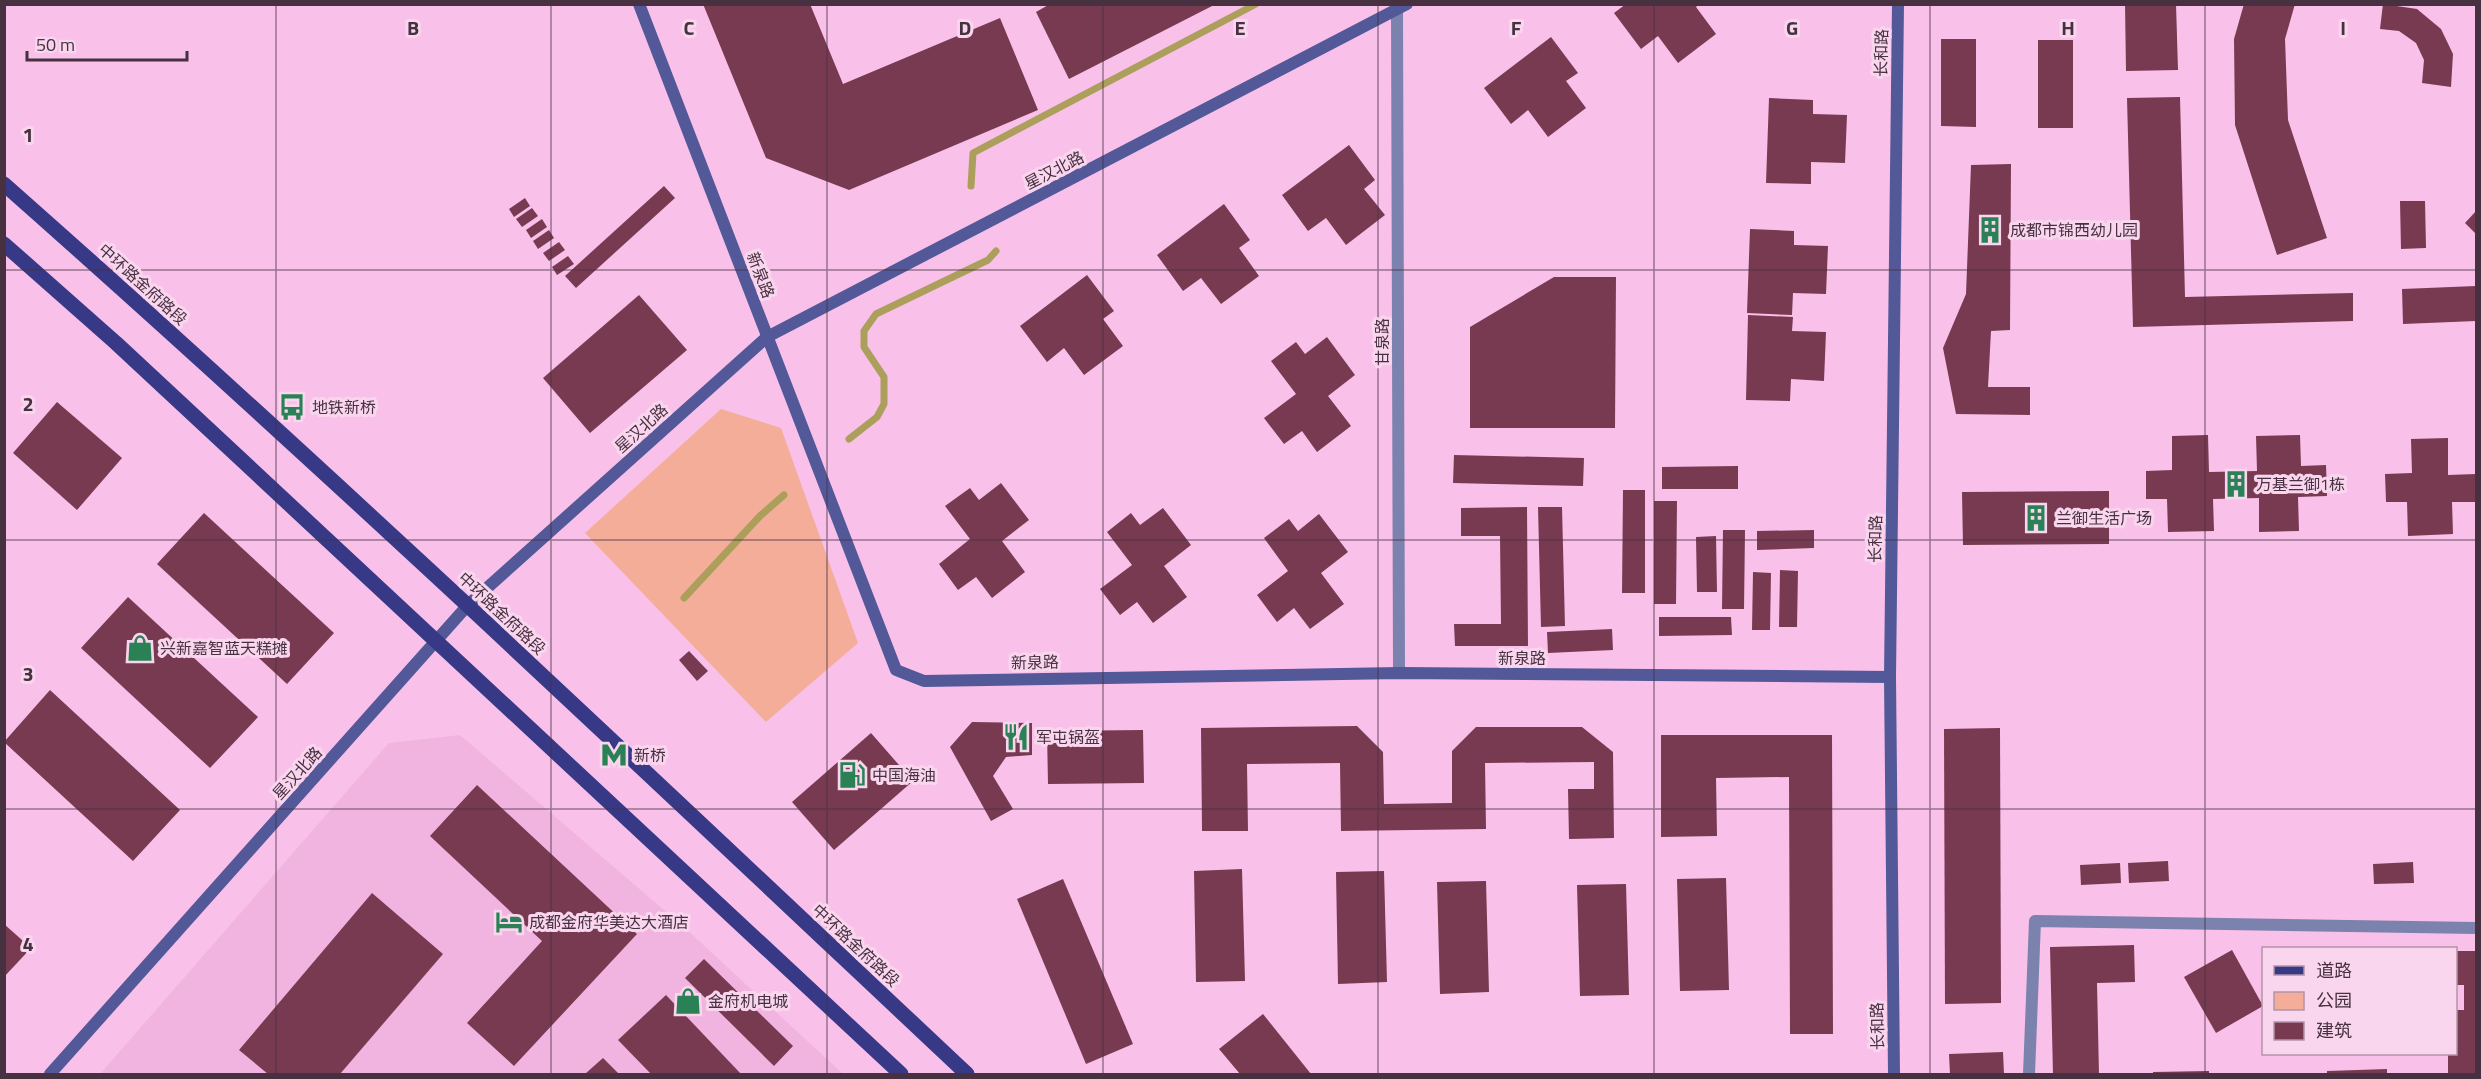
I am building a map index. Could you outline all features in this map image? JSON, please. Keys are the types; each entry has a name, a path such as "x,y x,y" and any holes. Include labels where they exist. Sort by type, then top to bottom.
{"main road":[{"name":"中环路金府路段","path":"4,184 146,310 468,605 967,1074"},
{"path":"4,244 116,343 901,1074"}],"street":[{"name":"新泉路","path":"639,4 896,670 924,681 1399,673 1890,677"},
{"name":"长和路","path":"1894,1074 1890,677 1898,4"},
{"name":"星汉北路","path":"50,1074 468,605 767,337 1402,7"},
{"name":"甘泉路","path":"1399,673 1402,7"},
{"path":"2029,1074 2035,921 2476,928"}],"shaded area":[{"path":"460,735 685,928 843,1074 100,1074 389,743"}],"green space":[{"path":"721,409 781,428 858,643 766,722 585,533"}],"building":[{"path":"703,4 810,4 843,84 1000,18 1038,110 849,190 766,158"},
{"path":"1050,4 1216,4 1069,79 1036,12"},
{"path":"1626,4 1699,4 1696,7 1716,34 1678,63 1658,36 1641,49 1614,13"},
{"path":"2125,4 2176,4 2178,70 2126,71"},
{"path":"2244,4 2295,4 2285,39 2288,120 2327,238 2277,255 2235,125 2234,39"},
{"path":"2383,4 2417,9 2441,29 2453,54 2451,87 2422,83 2424,60 2416,43 2399,31 2380,29"},
{"path":"1551,37 1578,73 1566,81 1586,108 1548,137 1528,110 1511,124 1484,88"},
{"path":"1941,39 1976,39 1976,127 1941,126"},
{"path":"2038,40 2073,40 2073,128 2038,128"},
{"path":"2180,97 2185,297 2353,293 2353,321 2133,327 2127,98"},
{"path":"1769,98 1813,100 1813,114 1847,115 1845,163 1811,162 1811,184 1766,183"},
{"path":"1349,145 1375,180 1364,189 1385,215 1346,245 1326,218 1308,231 1282,195"},
{"name":"成都市锦西幼儿园","path":"2011,164 2010,330 1991,331 1988,387 2030,387 2030,415 1956,414 1943,348 1966,294 1971,165"},
{"path":"664,186 675,198 576,288 565,276"},
{"path":"525,198 530,206 514,217 509,209"},
{"path":"2400,201 2425,201 2426,248 2401,249"},
{"path":"1224,204 1250,240 1239,248 1259,276 1221,304 1201,278 1183,291 1157,255"},
{"path":"532,208 538,216 522,227 516,219"},
{"path":"2476,211 2476,234 2465,223"},
{"path":"542,219 547,227 531,238 526,230"},
{"path":"1750,229 1794,231 1794,245 1828,246 1826,294 1793,293 1792,315 1747,313"},
{"path":"549,230 554,238 538,249 533,241"},
{"path":"559,242 565,250 549,261 543,253"},
{"path":"568,256 574,264 557,275 552,267"},
{"path":"1087,275 1114,311 1103,319 1123,346 1084,375 1064,348 1047,362 1020,326"},
{"path":"1554,277 1616,277 1615,428 1470,428 1470,327"},
{"path":"2476,286 2476,321 2403,324 2402,289"},
{"path":"639,295 687,350 590,433 543,378"},
{"path":"1748,315 1793,317 1792,331 1826,332 1824,381 1791,379 1790,401 1746,400"},
{"path":"1327,337 1355,375 1328,396 1351,426 1317,452 1302,431 1284,444 1264,418 1296,394 1271,361 1296,342 1305,354"},
{"path":"57,402 122,458 77,510 13,453"},
{"name":"万基兰御1栋","path":"2208,435 2209,472 2257,471 2256,436 2300,435 2301,466 2326,465 2327,496 2298,497 2299,531 2259,532 2259,498 2213,499 2214,531 2168,532 2167,499 2146,499 2146,471 2172,470 2172,436"},
{"path":"2448,438 2448,475 2476,474 2476,502 2452,502 2453,534 2408,536 2407,502 2386,502 2385,474 2412,473 2411,439"},
{"path":"1454,455 1584,458 1583,486 1453,483"},
{"path":"1738,466 1738,489 1662,489 1662,467"},
{"path":"1001,483 1029,520 1002,541 1025,572 992,598 976,577 958,590 939,564 970,539 945,506 970,488 979,500"},
{"path":"1623,490 1645,490 1645,593 1622,593"},
{"name":"兰御生活广场","path":"2109,491 2109,544 1963,545 1962,492"},
{"path":"1654,501 1677,501 1676,604 1654,604"},
{"path":"1527,507 1528,646 1455,646 1454,624 1501,624 1500,536 1461,536 1461,508"},
{"path":"1538,507 1562,507 1565,626 1541,627"},
{"path":"1163,508 1191,545 1164,566 1187,597 1153,623 1137,602 1120,615 1100,589 1132,565 1107,532 1131,513 1140,525"},
{"path":"204,513 334,633 287,684 157,564"},
{"path":"1319,514 1348,552 1321,573 1344,604 1310,629 1294,608 1277,622 1257,595 1288,571 1264,538 1289,519 1298,531"},
{"path":"1723,530 1745,530 1744,609 1722,609"},
{"path":"1814,530 1814,548 1757,550 1757,531"},
{"path":"1716,536 1717,592 1697,592 1696,537"},
{"path":"1780,570 1798,571 1797,627 1779,627"},
{"path":"1753,572 1771,573 1770,630 1752,630"},
{"path":"128,597 258,717 210,768 81,648"},
{"path":"1659,617 1731,617 1732,635 1659,636"},
{"path":"1612,629 1613,650 1548,653 1547,632"},
{"path":"689,651 708,671 697,681 679,660"},
{"path":"50,690 180,810 133,861 4,742"},
{"path":"972,722 1032,723 1032,755 1006,757 993,776 1013,809 991,821 950,747"},
{"path":"1357,726 1383,752 1384,804 1452,803 1452,751 1476,727 1582,727 1613,752 1614,838 1569,839 1568,789 1594,789 1594,762 1485,763 1486,829 1341,831 1340,763 1247,764 1248,831 1202,831 1201,728"},
{"path":"2000,728 2001,1003 1945,1004 1944,729"},
{"path":"1143,730 1144,783 1048,784 1047,731"},
{"path":"871,733 913,781 834,850 792,802"},
{"path":"1661,735 1832,735 1833,1034 1790,1034 1789,777 1716,778 1717,836 1661,837"},
{"path":"477,785 637,934 514,1066 467,1023 542,941 430,836"},
{"path":"2168,861 2169,881 2129,883 2128,863"},
{"path":"2413,862 2414,883 2374,884 2373,864"},
{"path":"2120,863 2121,883 2081,885 2080,865"},
{"path":"1242,869 1245,981 1196,982 1194,871"},
{"path":"1384,871 1387,982 1338,984 1336,872"},
{"path":"1726,878 1729,990 1680,991 1677,879"},
{"path":"1063,879 1133,1044 1086,1064 1017,899"},
{"path":"1486,881 1489,992 1440,994 1437,882"},
{"path":"1626,884 1629,995 1580,996 1577,885"},
{"path":"372,893 443,954 340,1074 268,1074 239,1050"},
{"path":"4,924 31,948 4,977"},
{"path":"2134,945 2135,982 2097,983 2099,1074 2053,1074 2050,947"},
{"path":"2232,950 2262,1007 2216,1033 2184,977"},
{"path":"2457,951 2476,951 2476,1074 2448,1074 2448,1055 2457,1055 2457,1010 2464,1010 2464,985 2457,985"},
{"path":"704,959 793,1046 774,1066 685,978"},
{"path":"666,995 741,1074 651,1074 618,1040"},
{"path":"1263,1014 1311,1074 1240,1074 1219,1049"},
{"path":"2003,1052 2004,1074 1950,1074 1949,1054"},
{"path":"603,1058 619,1074 585,1074"},
{"path":"2387,1069 2387,1074 2327,1074 2327,1071"},
{"path":"2209,1071 2209,1074 2153,1074 2153,1072"}],"waterway":[{"path":"971,186 973,153 1256,4"},
{"path":"849,439 877,417 884,404 884,377 864,347 864,331 876,314 988,260 996,251"},
{"path":"684,598 760,516 784,495"}],"place":[{"name":"成都市锦西幼儿园","path":"1990,230"},
{"name":"地铁新桥","path":"292,407"},
{"name":"万基兰御1栋","path":"2236,484"},
{"name":"兰御生活广场","path":"2036,518"},
{"name":"兴新嘉智蓝天糕摊","path":"140,648"},
{"name":"军屯锅盔","path":"1016,737"},
{"name":"新桥","path":"614,755"},
{"name":"中国海油","path":"852,775"},
{"name":"成都金府华美达大酒店","path":"509,922"},
{"name":"金府机电城","path":"688,1001"}]}
